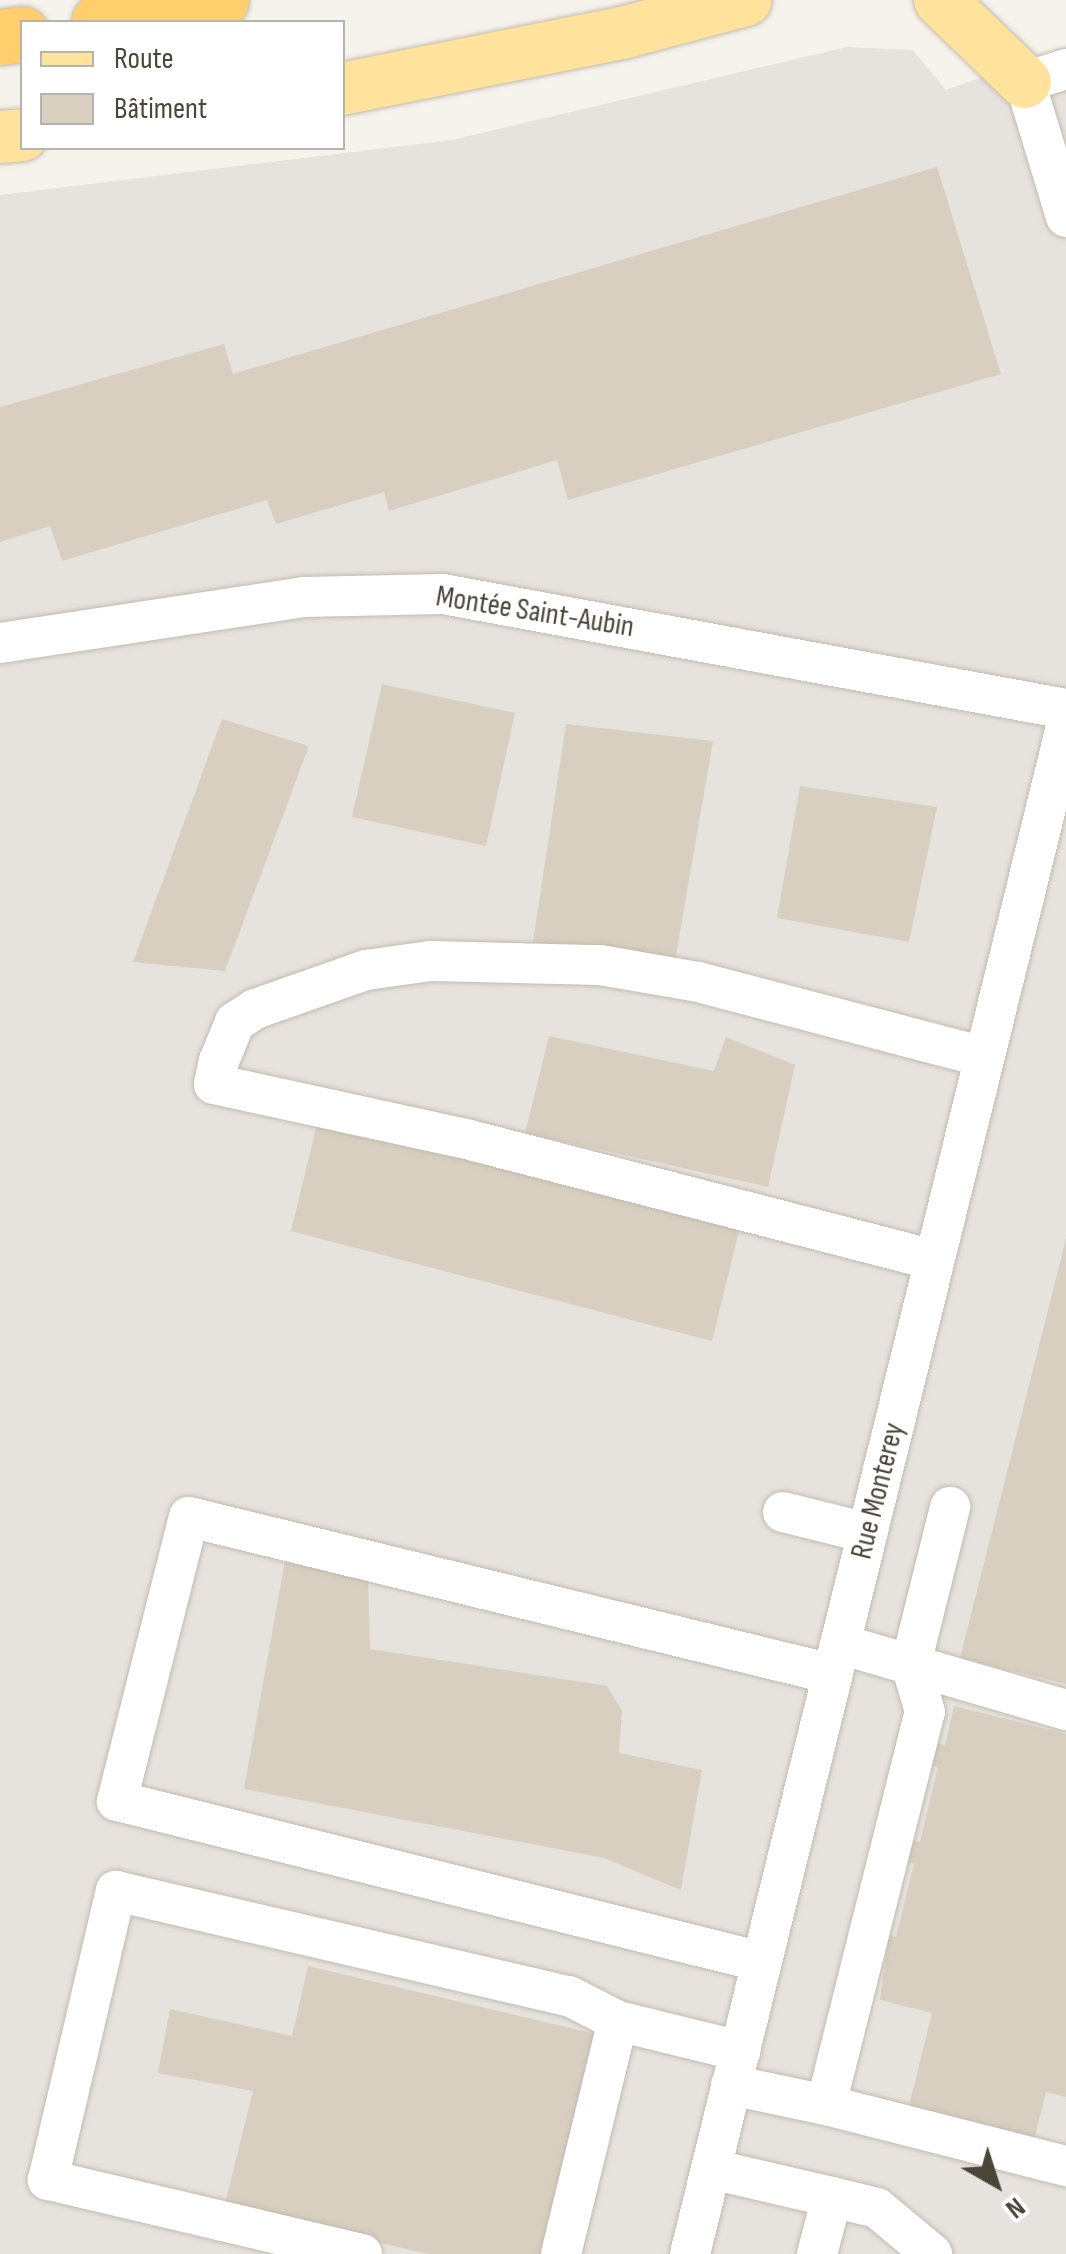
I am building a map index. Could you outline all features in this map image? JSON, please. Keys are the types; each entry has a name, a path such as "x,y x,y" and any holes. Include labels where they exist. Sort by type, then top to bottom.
{"highway":[{"path":"109,20 221,0"}],"main road":[{"path":"345,88 605,36 746,0"},
{"path":"940,0 1046,75"}],"street":[{"path":"1046,75 1066,217"},
{"name":"Montée Saint-Aubin","path":"0,643 303,597 443,594 1066,709"},
{"name":"Rue Monterey","path":"690,2254 1066,727"},
{"path":"934,1260 466,1139 214,1084 219,1061 235,1022 255,1009 366,970 431,962 549,962 640,972 984,1057"},
{"path":"826,2105 925,1712 910,1664 950,1507"},
{"path":"783,1512 867,1533"},
{"path":"762,1962 116,1802 190,1516 836,1659 910,1664 1066,1710"},
{"path":"362,2254 48,2180 116,1891 569,1996 618,2021 826,2105 1066,2166"},
{"path":"562,2254 618,2021"},
{"path":"711,2169 877,2208 932,2254"},
{"path":"817,2254 832,2197"}],"shaded area":[{"path":"847,47 913,50 946,90 1066,47 1066,2254 0,2254 0,195 452,140"}],"building":[{"path":"937,167 1001,374 568,500 557,460 389,511 384,492 276,524 267,500 62,561 50,526 0,542 0,407 224,344 233,374"},
{"path":"382,684 515,713 486,846 352,817"},
{"path":"222,719 309,746 225,971 133,962"},
{"path":"566,724 713,741 675,961 533,942"},
{"path":"800,786 937,807 909,942 777,918"},
{"path":"549,1036 714,1071 726,1037 795,1065 768,1187 525,1133"},
{"path":"319,1116 740,1227 712,1341 291,1231"},
{"path":"1066,1239 1066,1684 960,1658"},
{"path":"285,1561 368,1579 370,1649 607,1686 622,1711 619,1753 702,1770 681,1890 604,1858 244,1789"},
{"path":"954,1706 1066,1734 1066,2097 1046,2092 1034,2140 908,2110 932,2013 880,2000 889,1935 896,1937 914,1864 907,1862 912,1840 920,1842 938,1767 931,1765 936,1743 945,1745"},
{"path":"308,1966 604,2036 551,2254 429,2254 224,2208 253,2091 158,2073 170,2009 292,2036"}]}
